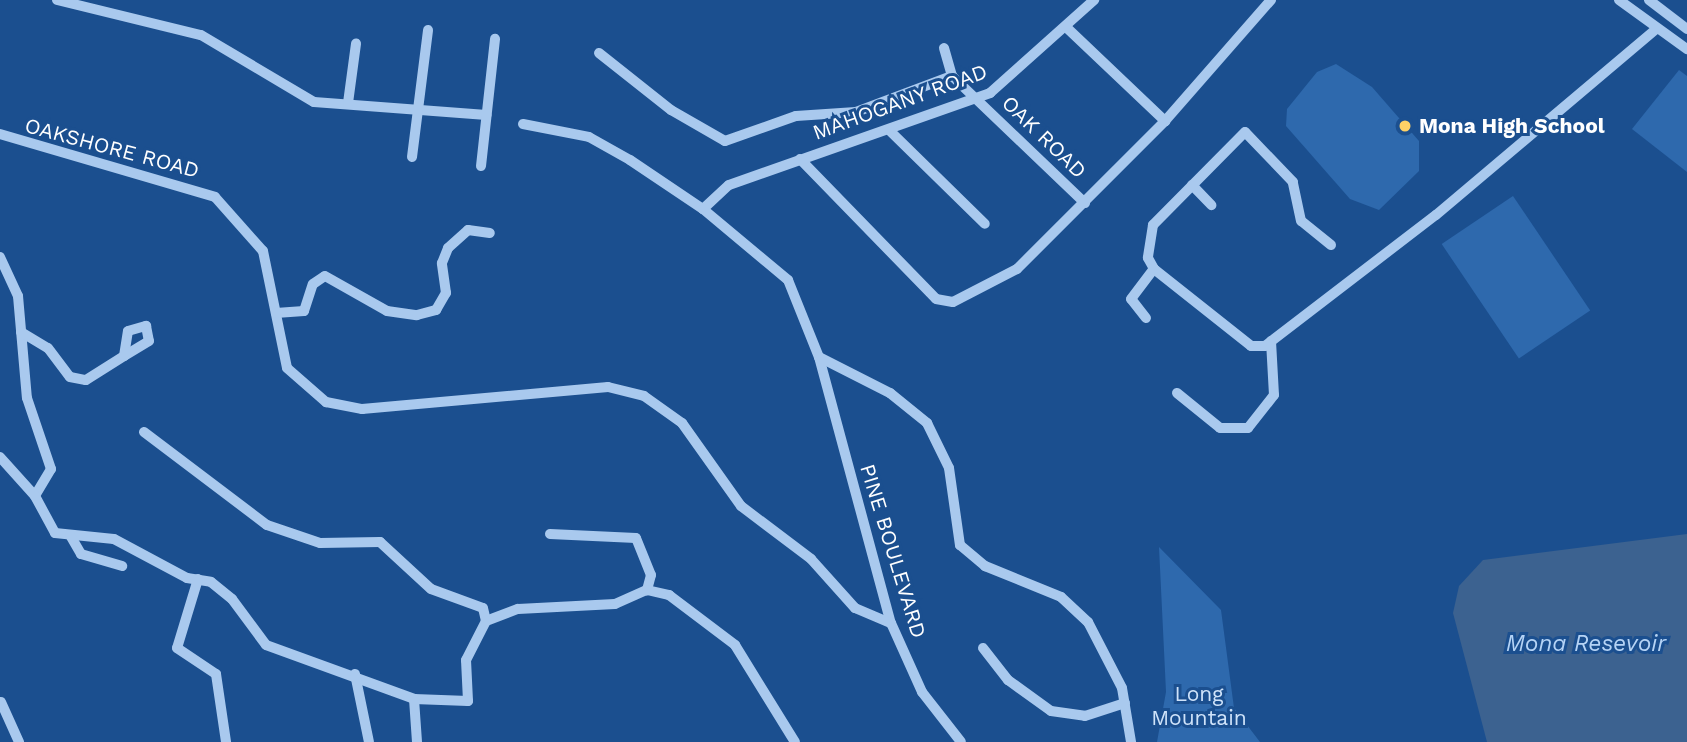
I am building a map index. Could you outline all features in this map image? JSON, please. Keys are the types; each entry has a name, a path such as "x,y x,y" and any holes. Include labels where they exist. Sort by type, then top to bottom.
{"street":[{"path":"57,0 201,35 314,102 418,106 487,115"},
{"name":"MAHOGANY ROAD","path":"703,209 716,191 977,98 1010,79 1094,0"},
{"path":"800,159 944,303 1017,269 1165,121 1271,0"},
{"path":"1619,0 1687,49"},
{"path":"1649,0 1686,26 1673,38"},
{"path":"1066,27 1165,121"},
{"path":"1331,245 1297,216 1296,187 1250,134 1241,133 1153,226 1148,247 1154,269 1251,346 1271,341 1436,215 1657,28"},
{"path":"412,157 428,30"},
{"path":"481,166 495,39"},
{"path":"348,103 356,44"},
{"path":"599,53 671,110 725,141 796,116 856,111 952,76 944,48"},
{"name":"OAK ROAD","path":"952,76 1085,203"},
{"name":"PINE BOULEVARD","path":"523,124 589,137 703,209 788,280 818,357 891,623 922,692 961,742"},
{"path":"889,130 985,224"},
{"name":"OAKSHORE ROAD","path":"0,134 215,197 263,251 287,368 326,402 362,409 608,387 644,396 682,424 741,506 811,559 855,608 891,623"},
{"path":"1192,185 1212,205"},
{"path":"276,313 304,311 313,285 325,276 387,311 417,315 436,310 446,293 442,263 448,248 468,230 490,233"},
{"path":"0,257 18,296 27,398 51,469 35,496"},
{"path":"1146,318 1131,299 1154,269"},
{"path":"21,332 48,348 76,379 97,375 124,356"},
{"path":"1177,393 1220,428 1248,428 1274,395 1271,341"},
{"path":"818,357 890,393 927,423 949,468 960,545 985,566 1076,609 1101,643 1125,703 1131,742"},
{"path":"0,457 35,496 42,519 55,533 114,539 198,579 232,599 266,645 355,674 414,699 468,701 467,654 486,621 484,608 431,589 380,542 320,543 267,525 144,432"},
{"path":"550,534 636,538 651,575 647,590"},
{"path":"70,536 81,554 122,566"},
{"path":"198,579 177,648 216,674 226,742"},
{"path":"486,621 518,609 615,604 647,590 669,595 735,645 795,742"},
{"path":"983,648 1008,680 1051,711 1085,716 1125,703"},
{"path":"355,674 369,742"},
{"path":"414,699 417,742"},
{"path":"1,702 19,742"}],"green space":[{"path":"1336,64 1372,87 1419,141 1419,171 1379,210 1350,199 1286,126 1287,109 1317,72"},
{"path":"1679,70 1687,76 1687,172 1632,129"},
{"path":"1513,196 1590,310 1519,358 1442,244"},
{"name":"Long Mountain","path":"1159,547 1221,610 1234,708 1260,742 1157,742 1166,692"}],"water":[{"name":"Mona Resevoir","path":"1687,534 1687,742 1487,742 1453,613 1459,586 1483,560"}],"place":[{"name":"Mona High School","path":"1405,126"}]}
